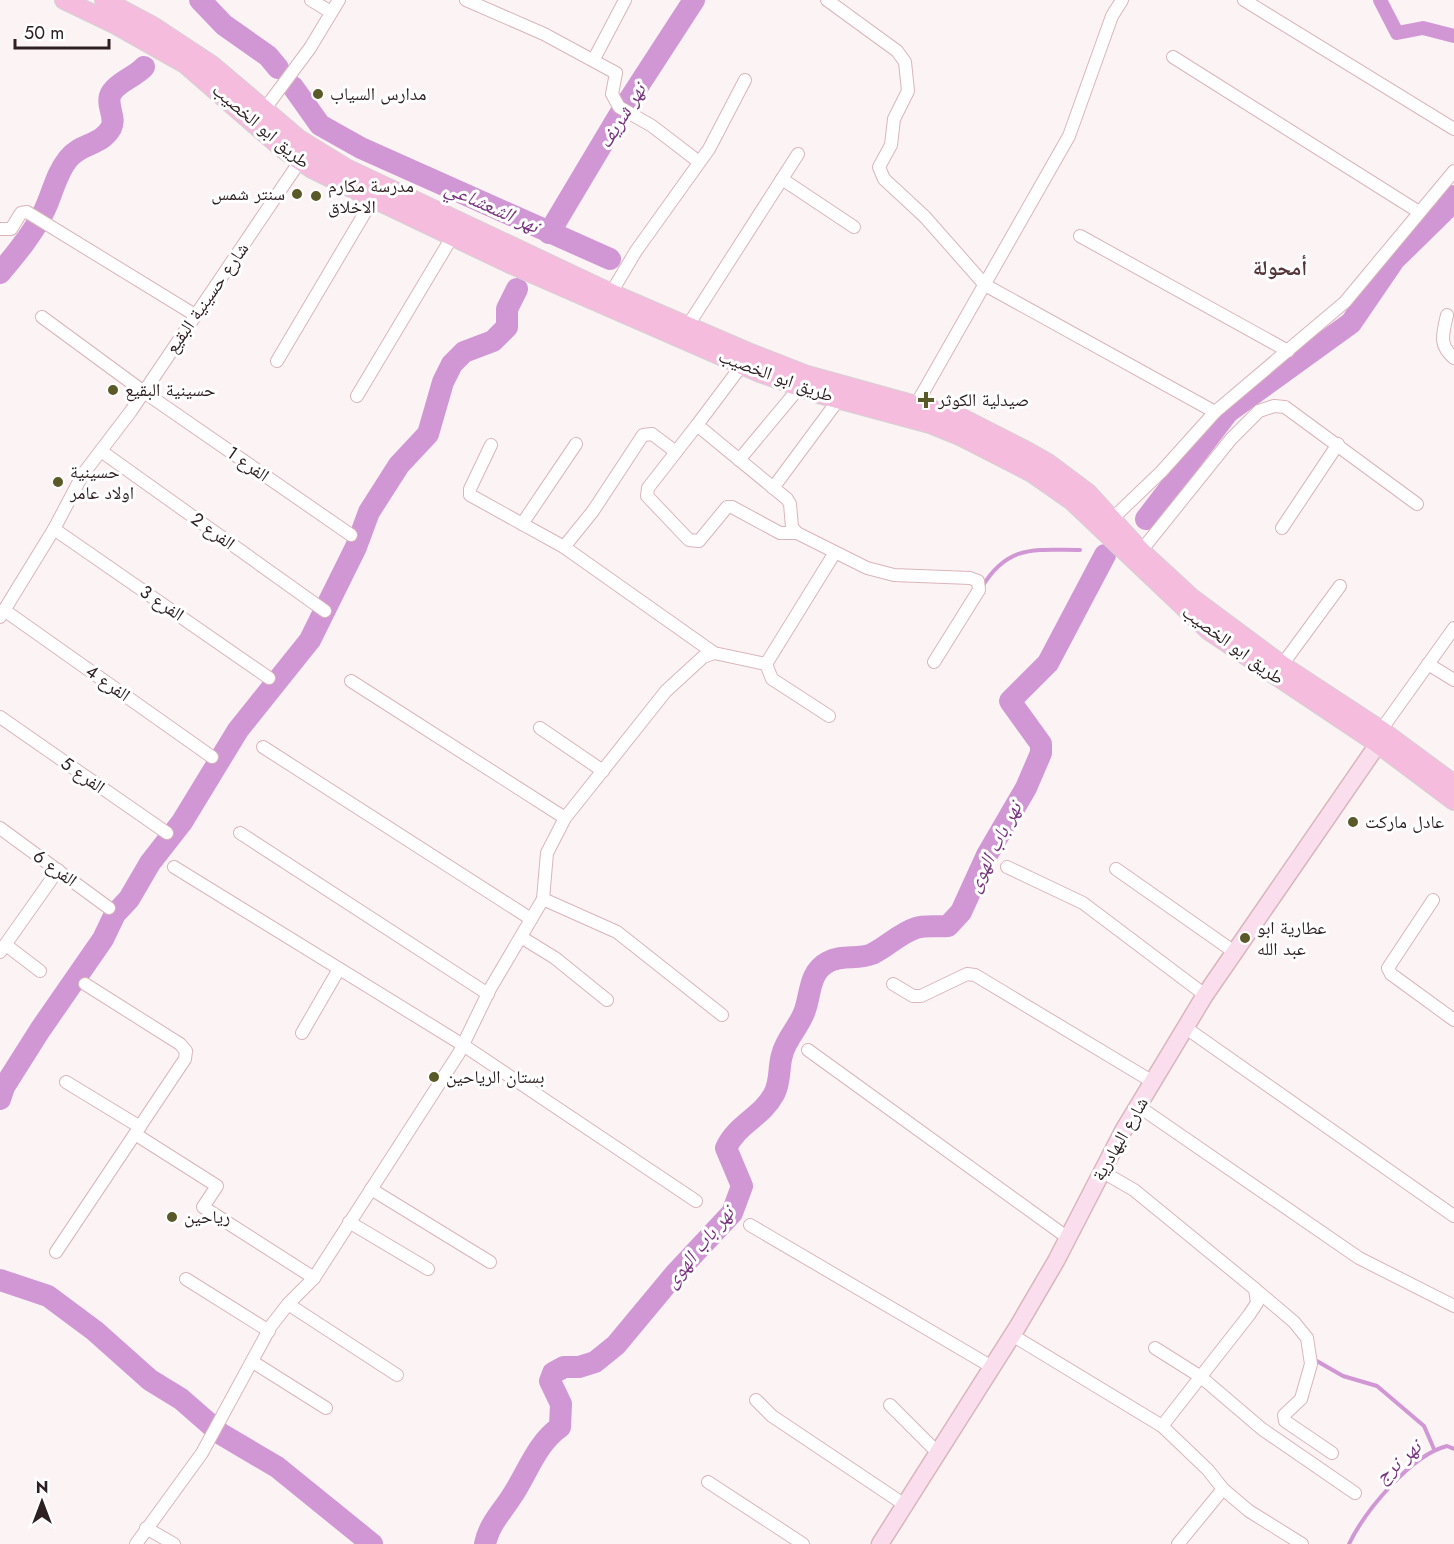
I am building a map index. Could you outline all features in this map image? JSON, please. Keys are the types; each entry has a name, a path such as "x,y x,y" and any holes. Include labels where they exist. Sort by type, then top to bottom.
{"main road":[{"name":"طريق ابو الخصيب","path":"104,0 153,26 205,60 314,151 346,168 687,327 807,375 916,403 962,418 982,437 1059,491 1209,631 1454,783"},
{"name":"طريق ابو الخصيب","path":"67,1 117,25 185,64 300,161 453,237 741,365 799,388 982,437 1048,463 1088,493 1142,551 1192,598 1379,737 1454,801"},
{"name":"شارع البهادرية","path":"880,1544 1012,1335 1068,1238 1101,1171 1205,995 1379,737"}],"street":[{"path":"311,0 331,12"},
{"path":"264,110 294,70 339,0"},
{"path":"466,0 594,59 616,73 617,79 612,94 619,107 652,126 699,162"},
{"path":"594,59 625,0"},
{"path":"827,0 897,51 905,62 908,91 894,119 891,145 881,161 879,173 925,218 985,285 1215,412"},
{"path":"916,403 1069,136 1112,16 1122,0"},
{"path":"1244,0 1454,129"},
{"path":"1173,57 1419,212"},
{"path":"611,293 636,251 699,162 745,80"},
{"path":"687,327 798,154"},
{"name":"شارع حسينية البقيع","path":"2,614 54,530 83,474 144,392 261,222 300,161"},
{"path":"1112,519 1161,472 1215,412 1345,302 1454,171"},
{"path":"783,179 854,227"},
{"path":"277,361 374,199"},
{"path":"0,228 11,229 21,213 32,215 195,315"},
{"path":"1080,236 1287,351"},
{"path":"357,396 453,237"},
{"path":"1447,315 1441,342 1444,350 1454,358"},
{"name":"الفرع 1","path":"42,317 144,392 351,535"},
{"path":"741,365 648,488 647,496 689,540 699,541 727,507 732,507 780,533 797,533"},
{"path":"739,460 799,388"},
{"path":"773,488 839,399"},
{"path":"1142,551 1231,439 1259,411 1274,406 1285,407 1417,504"},
{"path":"697,425 790,504 792,527 797,533 834,554 881,573 970,578 978,581 979,590 934,662"},
{"path":"564,547 593,511 643,435 652,434 676,452"},
{"path":"522,524 576,444"},
{"path":"1281,528 1338,444"},
{"path":"491,445 470,489 470,495 564,547 714,653 766,664"},
{"name":"الفرع 2","path":"101,451 325,611"},
{"name":"الفرع 3","path":"54,530 269,678"},
{"path":"766,664 834,554"},
{"path":"1281,665 1340,586"},
{"name":"الفرع 4","path":"2,614 212,757"},
{"path":"1379,737 1454,628"},
{"path":"136,1544 202,1453 269,1331 288,1304 314,1278 462,1045 488,994 543,899 547,853 565,818 666,691 703,657 714,653"},
{"path":"766,664 772,679 829,716"},
{"path":"1428,664 1454,680"},
{"path":"351,681 565,818"},
{"name":"الفرع 5","path":"0,717 167,833"},
{"path":"540,728 603,771"},
{"path":"263,747 531,919"},
{"name":"الفرع 6","path":"0,828 109,908"},
{"path":"240,833 488,994"},
{"path":"174,867 462,1045 696,1201"},
{"path":"1007,867 1083,903 1205,995"},
{"path":"1116,869 1233,951"},
{"path":"40,971 3,948 58,870"},
{"path":"543,899 617,932 722,1015"},
{"path":"1433,900 1388,968 1391,974 1454,1020"},
{"path":"521,937 555,958 608,1000"},
{"path":"302,1033 339,969"},
{"path":"893,984 913,996 921,996 967,974 975,975 1153,1082"},
{"path":"56,1252 185,1059 186,1051 180,1044 85,984"},
{"path":"1186,1028 1454,1216"},
{"path":"808,1050 1068,1238"},
{"path":"66,1082 217,1186 203,1207 314,1278"},
{"path":"1138,1106 1359,1258 1454,1306"},
{"path":"1101,1171 1134,1190 1294,1322 1307,1338 1311,1364 1301,1399 1284,1415 1285,1421 1332,1453"},
{"path":"370,1189 490,1262"},
{"path":"349,1222 428,1269"},
{"path":"750,1225 992,1367"},
{"path":"186,1280 269,1331"},
{"path":"1162,1426 1257,1303 1255,1289"},
{"path":"288,1304 397,1375"},
{"path":"1012,1335 1162,1426 1209,1470 1223,1489 1250,1511 1302,1544"},
{"path":"1155,1348 1201,1377 1262,1429 1355,1493"},
{"path":"252,1362 326,1408"},
{"path":"756,1400 772,1416 905,1505"},
{"path":"890,1405 938,1453"},
{"path":"708,1482 803,1544"},
{"path":"1178,1544 1223,1489"},
{"path":"146,1528 174,1544"}],"waterway":[{"name":"نهر الشعشاعي","path":"200,0 224,25 268,56 278,68"},
{"name":"نهر شريف","path":"549,233 620,114 694,0"},
{"path":"1380,0 1397,33 1423,28 1454,36"},
{"path":"0,273 36,226 60,171 68,159 78,150 102,138 111,128 113,119 109,101 112,92 144,67"},
{"name":"نهر الشعشاعي","path":"293,87 320,125 361,148 610,259"},
{"path":"1146,519 1228,412 1351,323 1394,260 1445,210 1454,196"},
{"path":"0,1099 4,1087 40,1030 103,939 115,914 129,899 150,863 182,822 238,730 310,640 356,547 369,512 399,465 428,434 443,382 452,364 464,352 493,341 507,327 507,309 517,289"},
{"path":"982,587 992,573 1013,556 1036,550 1080,550"},
{"name":"نهر باب الهوى","path":"485,1544 493,1524 518,1487 538,1450 560,1427 561,1404 550,1381 553,1373 564,1367 579,1367 595,1362 616,1345 675,1274 732,1213 742,1186 726,1148 736,1133 763,1109 774,1094 784,1049 803,1016 817,971 833,960 872,954 904,933 916,928 948,926 961,912 987,855 1026,788 1041,753 1041,744 1010,701 1048,663 1105,555"},
{"path":"0,1280 48,1296 95,1331 150,1380 181,1399 221,1434 277,1467 372,1544"},
{"path":"1315,1357 1315,1360 1343,1376 1377,1386 1424,1426 1434,1449"},
{"name":"نهر نرج","path":"1349,1544 1366,1516 1404,1472 1433,1451 1447,1446 1454,1449"}],"place":[{"name":"مدارس السياب","path":"318,94"},
{"name":"سنتر شمس","path":"297,194"},
{"name":"مدرسة مكارم الاخلاق","path":"316,196"},
{"name":"حسينية البقيع","path":"113,390"},
{"name":"صيدلية الكوثر","path":"926,400"},
{"name":"حسينية اولاد عامر","path":"58,482"},
{"name":"عادل ماركت","path":"1353,822"},
{"name":"عطارية ابو عبد الله","path":"1245,938"},
{"name":"بستان الرياحين","path":"434,1077"},
{"name":"رياحين","path":"172,1217"}],"district":[{"name":"أمحولة","path":"1280,268"}]}
